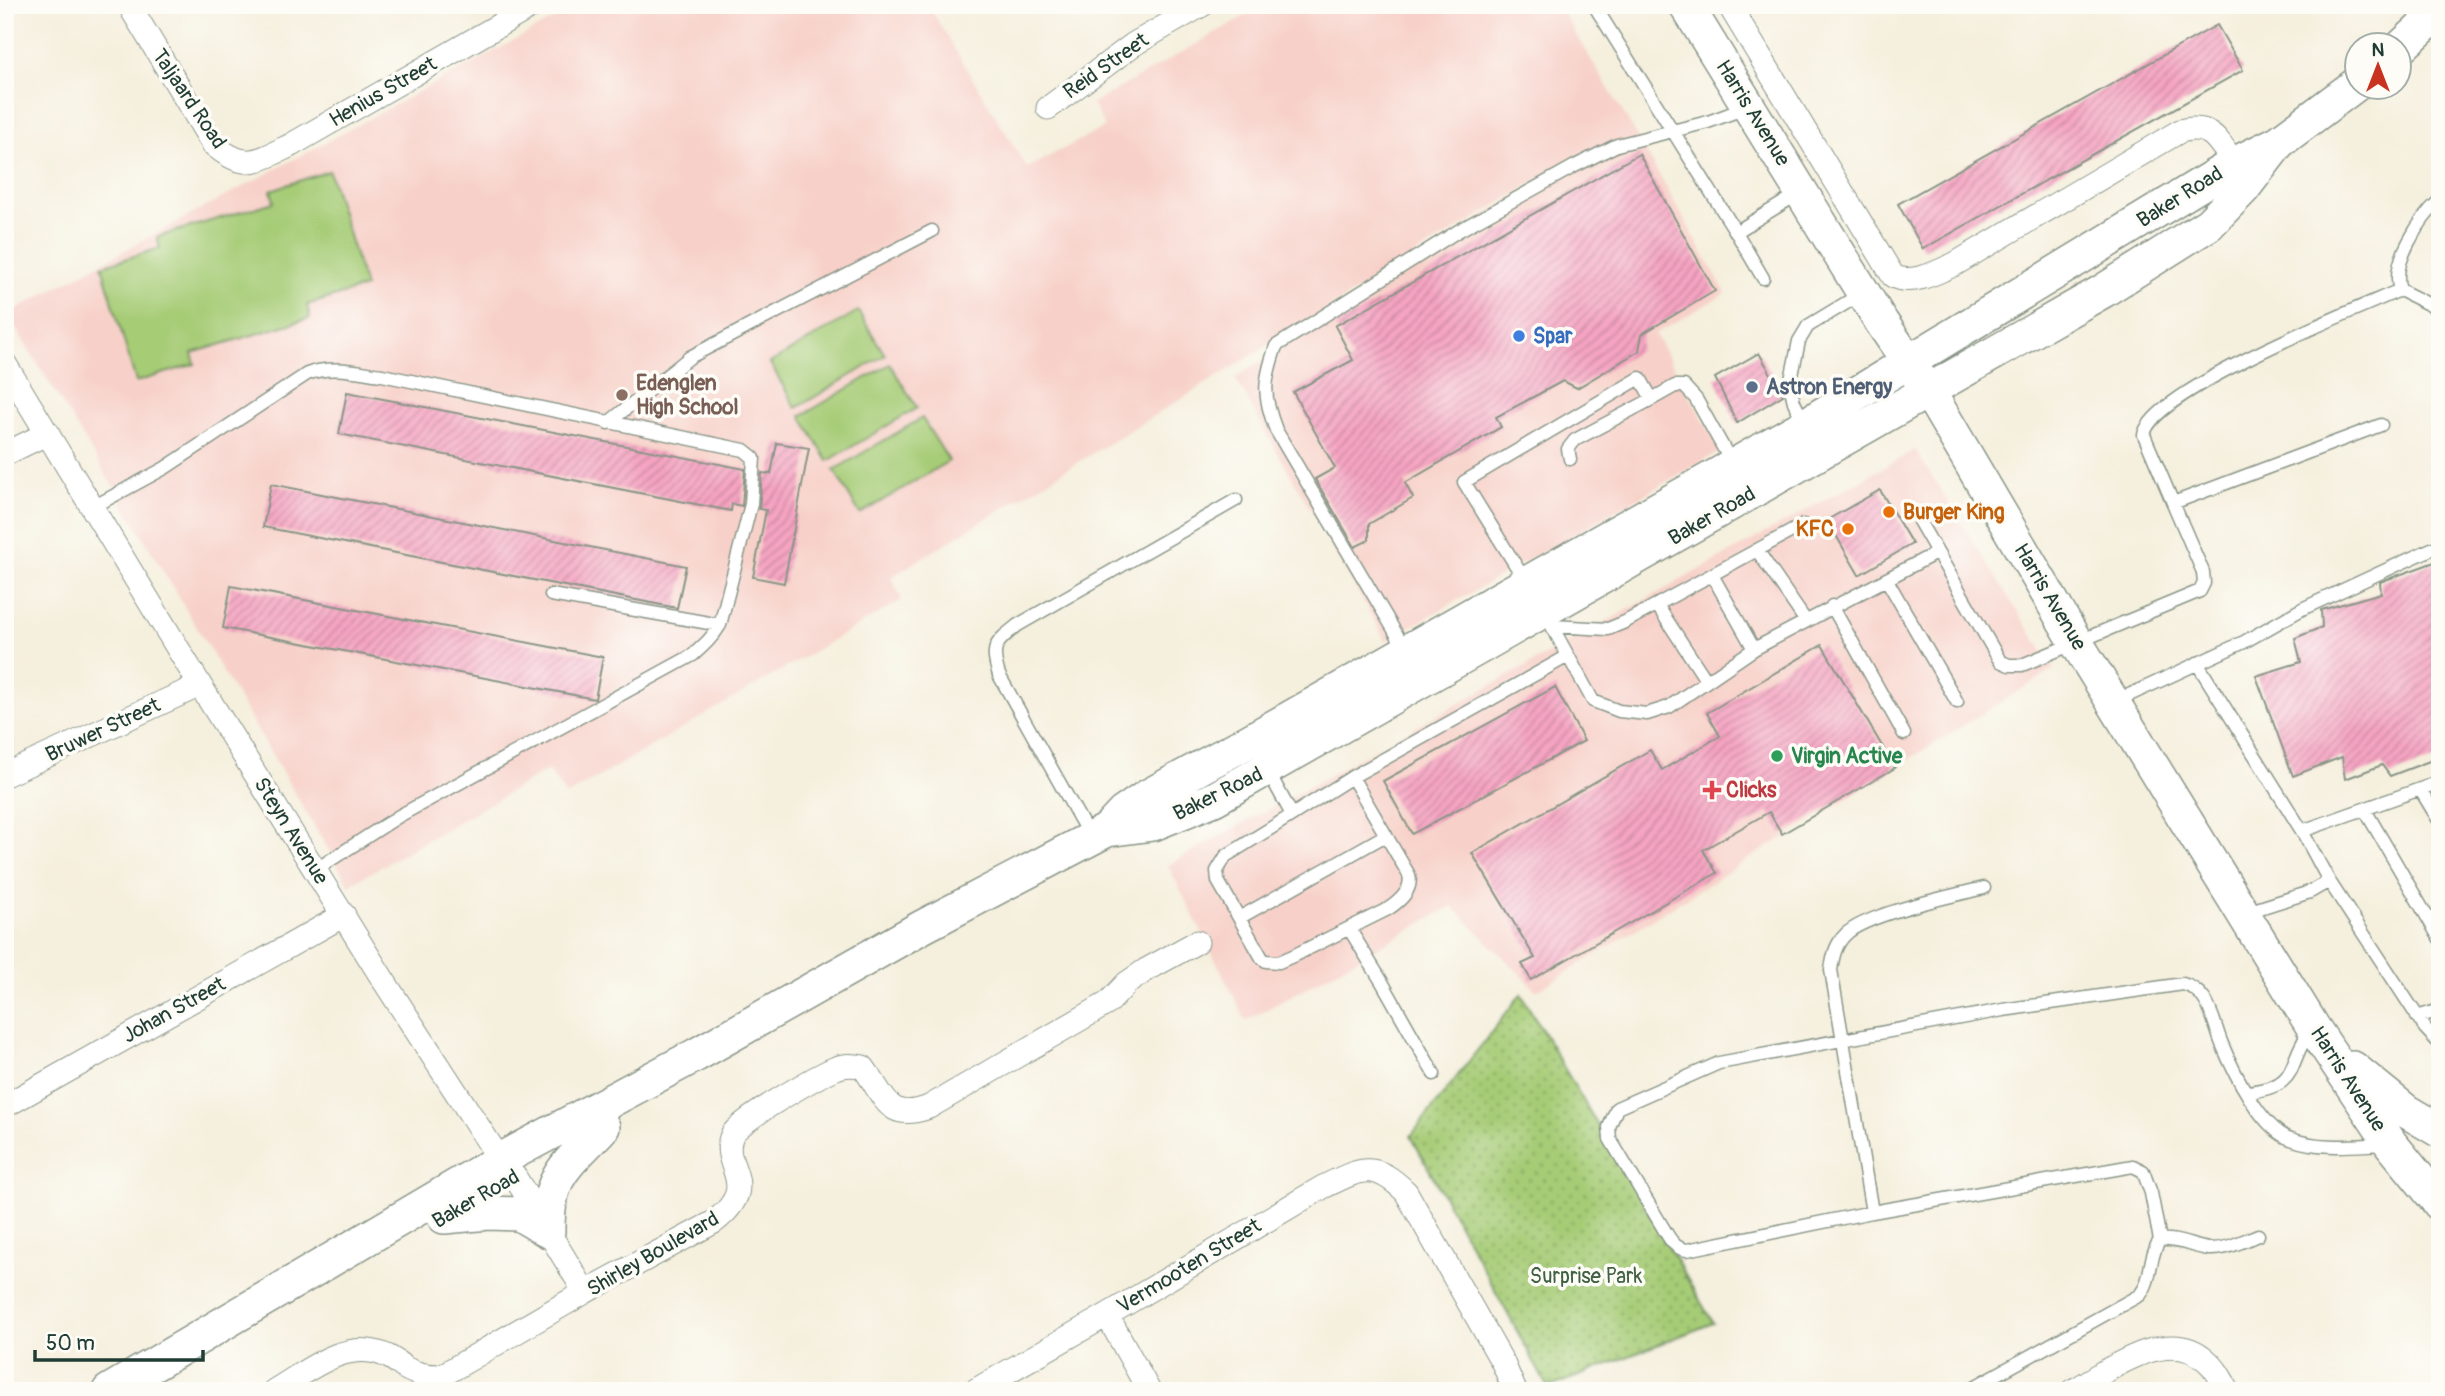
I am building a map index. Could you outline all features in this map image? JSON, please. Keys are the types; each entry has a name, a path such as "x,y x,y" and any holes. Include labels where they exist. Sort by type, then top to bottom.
{"main road":[{"name":"Harris Avenue","path":"1686,5 1863,293 1928,392 2076,642 2313,1027 2391,1144 2440,1143"},
{"path":"2414,34 2440,11"},
{"name":"Baker Road","path":"1258,756 1407,652 1539,603 1734,466 1909,363 2234,164 2279,142 2344,93"},
{"name":"Baker Road","path":"109,1391 325,1262 508,1168 696,1055 922,927 1098,833 1146,797 1258,756 1928,392 2103,291 2208,225 2243,189 2279,142"},
{"path":"2331,1054 2347,1063 2406,1111 2440,1131"},
{"name":"Baker Road","path":"239,1315 326,1283 444,1217 508,1168 603,1127 665,1091 696,1055"},
{"path":"548,1231 547,1205 558,1176 603,1127"},
{"path":"2391,1144 2440,1204"},
{"path":"444,1217 489,1213 519,1214 548,1231"}],"street":[{"name":"Taljaard Road","path":"129,5 213,144 227,156"},
{"name":"Henius Street","path":"227,156 242,162 262,159 291,145 534,5"},
{"name":"Reid Street","path":"1048,108 1125,49 1202,5"},
{"path":"1729,5 1827,169 1897,279 1915,278 1955,264 2180,131 2192,128 2205,130 2217,137 2234,164"},
{"name":"Steyn Avenue","path":"5,364 382,978 508,1168 585,1292"},
{"path":"5,454 48,433"},
{"name":"Bruwer Street","path":"5,775 200,685"},
{"name":"Johan Street","path":"5,1106 344,915"},
{"name":"Shirley Boulevard","path":"274,1391 340,1352 358,1349 374,1350 391,1357 405,1368 423,1376 441,1376 585,1292 714,1222 729,1210 736,1196 738,1177 730,1145 732,1134 741,1123 784,1098 838,1067 852,1065 863,1067 896,1112 913,1113 929,1107 1108,1003 1127,983 1196,942"},
{"name":"Vermooten Street","path":"974,1391 1323,1187 1351,1174 1370,1170 1391,1177 1406,1192 1503,1363 1515,1391"},
{"path":"1107,1315 1149,1391"},
{"path":"2073,1391 2146,1351 2176,1346 2191,1350 2206,1359 2228,1391"}],"lane":[{"path":"1594,5 1763,278"},
{"path":"1407,652 1276,430 1265,393 1266,374 1276,346 1458,231 1575,166 1617,145 1674,132 1749,107"},
{"path":"1736,232 1801,192"},
{"path":"2440,200 2423,219 2410,240 2397,271 2396,281 2400,290 2440,310"},
{"path":"608,423 690,357 932,231"},
{"path":"1919,521 2004,664 2028,664 2200,591 2204,583 2203,572 2145,438 2146,426 2152,418 2200,384 2238,363 2400,290"},
{"path":"1805,425 1794,402 1790,385 1799,341 1808,326 1863,293"},
{"path":"93,507 165,468 317,370 336,369 382,375 744,450 754,458 751,504 720,625 714,635 693,655 399,816 315,870"},
{"path":"1652,399 1640,379 1464,482 1539,603 1593,701 1627,712 1657,712 1754,649 1936,553"},
{"path":"1570,459 1568,449 1575,440 1675,386 1684,386 1696,399 1734,466"},
{"path":"2173,503 2381,425"},
{"path":"1098,833 999,675 994,649 998,641 1018,625 1236,500"},
{"path":"1539,603 1608,629 1803,525"},
{"path":"2114,702 2244,642 2302,609 2440,545"},
{"path":"1757,550 1805,620"},
{"path":"1712,575 1754,649"},
{"path":"1887,580 1957,702"},
{"path":"551,595 720,625"},
{"path":"1657,605 1706,680"},
{"path":"1832,606 1904,734"},
{"path":"1352,777 1410,878 1409,886 1401,900 1350,930 1295,956 1273,962 1262,958 1219,881 1217,871 1226,856 1352,777 1568,656"},
{"path":"2197,663 2302,831 2329,881 2417,1017 2440,1044"},
{"path":"1258,756 1292,815"},
{"path":"2302,831 2440,782"},
{"path":"2420,789 2440,822"},
{"path":"2365,810 2440,939"},
{"path":"1239,918 1387,835"},
{"path":"2243,913 2310,892 2329,881"},
{"path":"1872,1212 1831,970 1836,948 1843,937 1861,925 1895,911 1984,888"},
{"path":"1350,930 1434,1074"},
{"path":"1967,1391 2140,1295 2146,1285 2152,1253 2160,1240 2148,1182 2143,1171 2133,1166 1682,1249 1672,1242 1609,1134 1617,1108 1719,1063 2097,995 2122,994 2183,984 2204,999 2223,1046 2247,1092 2272,1125 2290,1139 2316,1145 2391,1144"},
{"path":"2417,1017 2440,1010"},
{"path":"2247,1092 2267,1090 2285,1080 2302,1040 2313,1027"},
{"path":"2160,1240 2213,1248 2227,1247 2258,1235"}],"shaded area":[{"name":"Edenglen High School","path":"580,5 928,5 1027,168 1105,127 1092,104 1264,5 1558,5 1630,124 1726,293 1655,334 1721,451 1386,641 1235,378 1590,148 891,577 902,600 566,796 548,770 349,885 107,476 7,314"},
{"path":"1915,450 2054,669 1537,991 1452,906 1246,1021 1168,865"}],"green space":[{"path":"329,171 365,287 307,305 310,318 192,353 195,364 136,382 102,266 160,248 157,237 274,202 271,190"},
{"path":"858,311 885,355 796,408 770,363"},
{"path":"890,364 917,408 828,461 801,416"},
{"path":"922,418 949,461 860,514 834,470"},
{"name":"Surprise Park","path":"1521,994 1713,1323 1548,1388 1411,1136"}],"building":[{"path":"2217,25 2243,70 1923,249 1898,204"},
{"path":"1639,154 1715,291 1642,334 1639,351 1577,388 1563,381 1496,417 1501,427 1405,483 1413,498 1369,524 1369,540 1355,547 1315,479 1335,468 1293,392 1353,360 1335,326"},
{"path":"1759,353 1783,395 1737,423 1715,378"},
{"path":"347,392 745,469 742,506 732,504 731,511 339,434"},
{"path":"777,443 809,448 784,583 753,577 766,510 759,509 762,473 771,474"},
{"path":"271,484 686,566 677,608 263,527"},
{"path":"1880,490 1912,544 1859,575 1827,520"},
{"path":"2440,560 2440,757 2390,776 2382,765 2345,779 2342,757 2293,776 2256,676 2301,662 2295,638 2322,627 2321,610 2381,593 2380,582"},
{"path":"231,586 603,657 595,699 223,628"},
{"path":"1822,645 1895,768 1782,834 1769,812 1703,850 1717,873 1531,980 1522,964 1535,958 1472,853 1650,750 1662,770 1720,736 1707,713"},
{"path":"1555,687 1584,741 1412,834 1383,781"}],"place":[{"name":"Spar","path":"1519,336"},
{"name":"Astron Energy","path":"1752,387"},
{"name":"Edenglen High School","path":"622,395"},
{"name":"Burger King","path":"1889,512"},
{"name":"KFC","path":"1848,529"},
{"name":"Virgin Active","path":"1777,756"},
{"name":"Clicks","path":"1712,790"}]}
